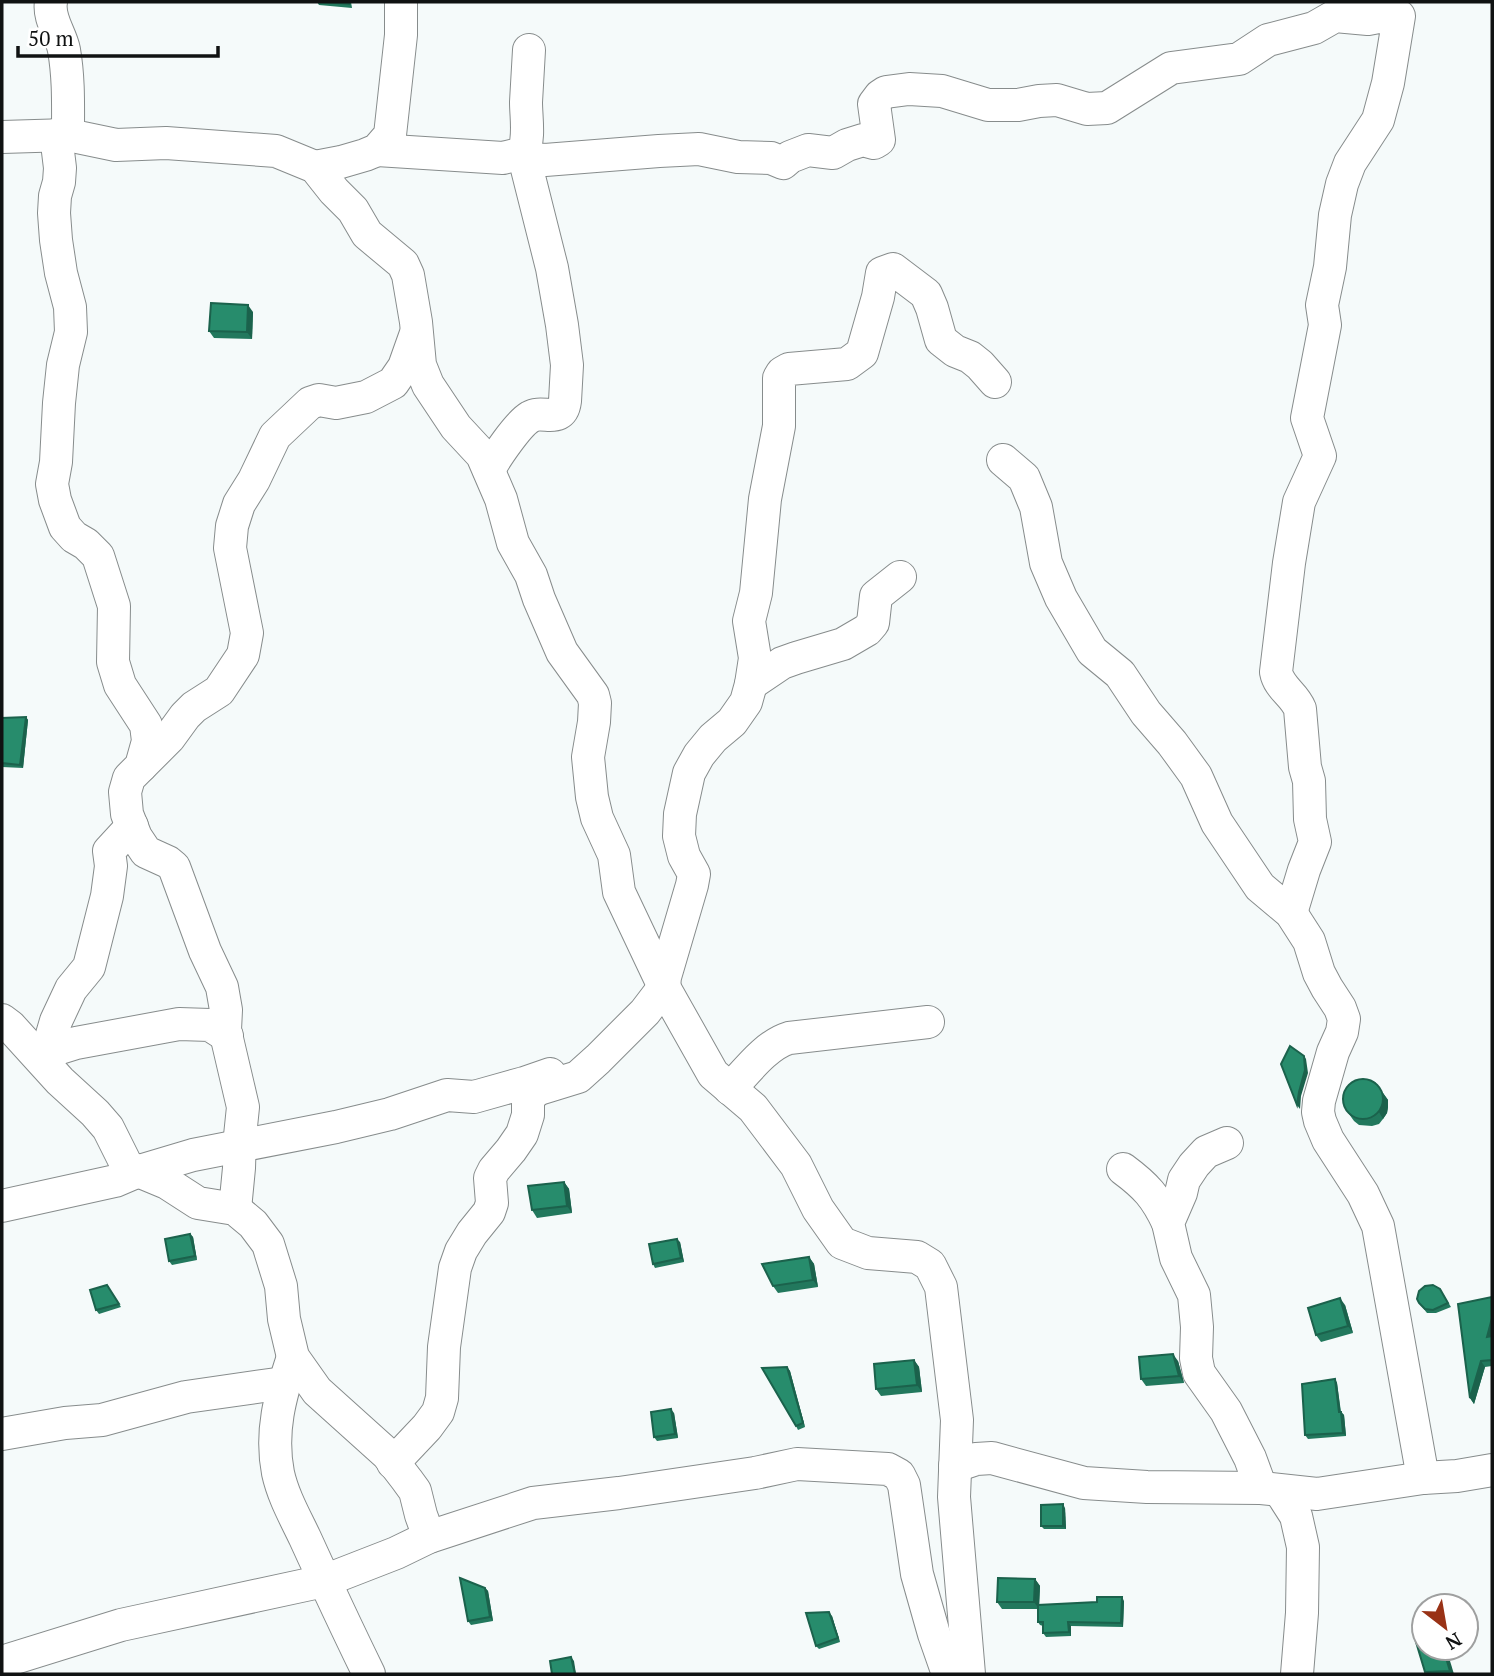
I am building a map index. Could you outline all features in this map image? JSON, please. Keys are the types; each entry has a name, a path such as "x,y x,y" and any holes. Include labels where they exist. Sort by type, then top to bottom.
{"street":[{"path":"51,2 51,15 63,45 68,78 59,182 54,205 56,240 70,307 71,332 63,365 52,484 65,527 98,556 111,593 114,606 113,663 120,685 146,725 148,741 141,766"},
{"path":"377,150 390,135 401,35 401,2"},
{"path":"315,167 377,150 503,158 523,153 532,159 545,160 699,149 738,157 771,158 783,163 808,150 833,153 863,140 874,143 879,141 874,104 887,92 909,89 942,91 988,105 1018,105 1057,100 1087,109 1107,108 1171,68 1239,59 1268,40 1314,27 1335,16 1368,19 1394,14 1399,16 1388,83 1378,120 1350,163 1335,215 1330,267 1322,304 1325,325 1307,418 1320,456 1298,502 1283,614 1277,681 1297,700 1300,709 1305,767 1309,781 1310,820 1315,837 1291,913"},
{"path":"489,470 494,458 527,419 535,415 559,414 565,401 568,365 560,314 552,268 523,153 526,144 529,50"},
{"path":"2,137 62,135 117,145 166,144 275,151 315,167 353,210 366,234 394,254 402,264 408,275 417,331 419,365 428,385 456,427 482,455 501,499 513,543 531,575 562,652 593,695 594,722 588,757 597,818 614,855 616,878 622,899 664,987 713,1074 753,1108 796,1165 818,1209 842,1243 868,1254 917,1257 930,1265 941,1287 957,1420 954,1497 969,1674"},
{"path":"393,1463 438,1412 442,1398 444,1347 455,1268 461,1251 489,1212 492,1203 489,1178 522,1134 528,1115 528,1100 539,1089 578,1077 645,1012 664,987 694,874 684,856 679,836 680,814 689,773 699,755 713,738 732,722 746,702 751,684 755,658 749,621 756,593 765,499 779,426 779,378 789,369 847,364 862,353 882,273 893,269 926,294 942,340 955,351 970,357 995,382"},
{"path":"234,1209 243,1107 225,1030 226,1010 222,987 205,951 178,874 168,862 146,852 136,837 127,814 125,792 129,778 169,738 184,716 219,691 243,655 247,633 230,548 232,526 239,504 275,436 310,403 319,400 336,403 366,397 393,383 404,367 417,331"},
{"path":"1003,460 1024,478 1036,507 1046,563 1061,598 1092,651 1120,674 1146,713 1196,776 1217,823 1260,887 1291,913 1309,941 1319,973 1340,1008 1344,1019 1342,1032 1333,1052 1318,1112 1328,1140 1363,1194 1378,1226 1423,1478"},
{"path":"751,684 782,663 843,644 867,630 873,623 876,596 900,577"},
{"path":"45,1058 56,1021 71,989 89,967 107,895 111,866 109,851 132,826"},
{"path":"2,1020 45,1058 60,1081 108,1128 126,1164 136,1172 167,1183 198,1203 234,1209 253,1224 268,1244 281,1286 288,1370 276,1418 278,1475 324,1581 369,1674"},
{"path":"730,1089 779,1041 928,1022"},
{"path":"45,1058 60,1048 76,1043 179,1024 210,1025 227,1036"},
{"path":"2,1206 115,1181 194,1155 390,1114 447,1095 474,1097 556,1072 589,1057 600,1057"},
{"path":"1168,1223 1184,1180 1194,1165 1206,1152 1227,1143"},
{"path":"1123,1169 1145,1186 1168,1223 1176,1258 1194,1295 1199,1374 1226,1411 1250,1458 1285,1497 1303,1547 1302,1613 1297,1674"},
{"path":"288,1370 317,1391 387,1454 415,1492 429,1537"},
{"path":"2,1434 65,1423 102,1420 288,1370"},
{"path":"955,1466 976,1459 992,1458 1084,1483 1285,1497 1492,1470"},
{"path":"2,1662 121,1625 324,1581 429,1537 533,1503 620,1493 797,1464 888,1469 899,1475 904,1485 917,1574 948,1674"}],"building":[{"path":"211,303 248,305 247,332 209,331"},
{"path":"26,717 20,765 2,763 2,718"},
{"path":"1290,1046 1304,1056 1305,1070 1297,1105 1281,1064"},
{"path":"1363,1079 1377,1085 1383,1099 1377,1113 1363,1119 1349,1113 1343,1099 1349,1085"},
{"path":"564,1182 567,1206 532,1210 528,1186"},
{"path":"190,1234 195,1256 169,1261 165,1239"},
{"path":"677,1239 681,1258 653,1264 649,1244"},
{"path":"809,1257 813,1280 773,1286 762,1264"},
{"path":"107,1285 119,1304 96,1310 90,1290"},
{"path":"1433,1285 1440,1289 1448,1303 1433,1310 1425,1309 1417,1299 1419,1291 1425,1286"},
{"path":"1492,1297 1492,1318 1487,1337 1492,1336 1492,1360 1481,1361 1470,1398 1458,1304"},
{"path":"1340,1298 1348,1326 1316,1335 1308,1308"},
{"path":"1173,1354 1179,1376 1141,1379 1139,1357"},
{"path":"914,1360 917,1385 876,1389 874,1364"},
{"path":"787,1367 803,1423 796,1426 762,1368"},
{"path":"1335,1379 1343,1433 1305,1435 1302,1384"},
{"path":"671,1409 675,1434 654,1437 651,1412"},
{"path":"1063,1504 1063,1526 1041,1526 1041,1505"},
{"path":"460,1578 485,1588 490,1617 468,1621"},
{"path":"998,1578 1035,1579 1034,1602 997,1602"},
{"path":"1097,1597 1122,1597 1121,1623 1068,1622 1069,1632 1043,1633 1043,1622 1038,1622 1038,1605 1097,1602"},
{"path":"829,1612 838,1638 816,1646 806,1613"},
{"path":"571,1657 575,1674 552,1674 550,1661"},
{"path":"1422,1662 1447,1662 1450,1671 1425,1672"}]}
